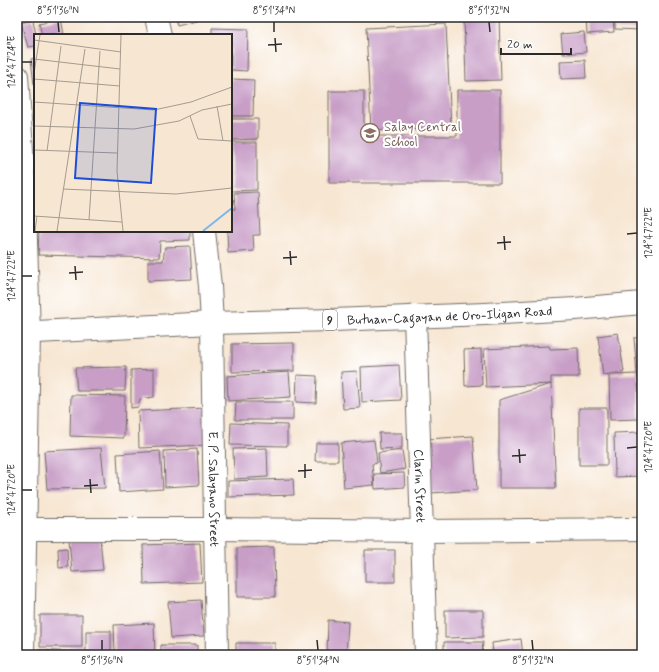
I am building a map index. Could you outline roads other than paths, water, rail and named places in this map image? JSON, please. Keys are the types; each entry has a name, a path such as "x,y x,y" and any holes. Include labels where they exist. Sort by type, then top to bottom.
{"main road":[{"path":"156,17 160,34"},
{"path":"17,76 24,179 21,529 23,655"},
{"name":"E. P. Salayano Street","path":"204,232 210,286 212,323 217,655"},
{"name":"Butuan-Cagayan de Oro-Iligan Road","path":"23,333 212,323 492,314 575,309 642,302"},
{"name":"Clarin Street","path":"415,316 426,655"},
{"path":"21,529 422,531 642,529"}],"place":[{"name":"Salay Central School","path":"370,133"}]}
